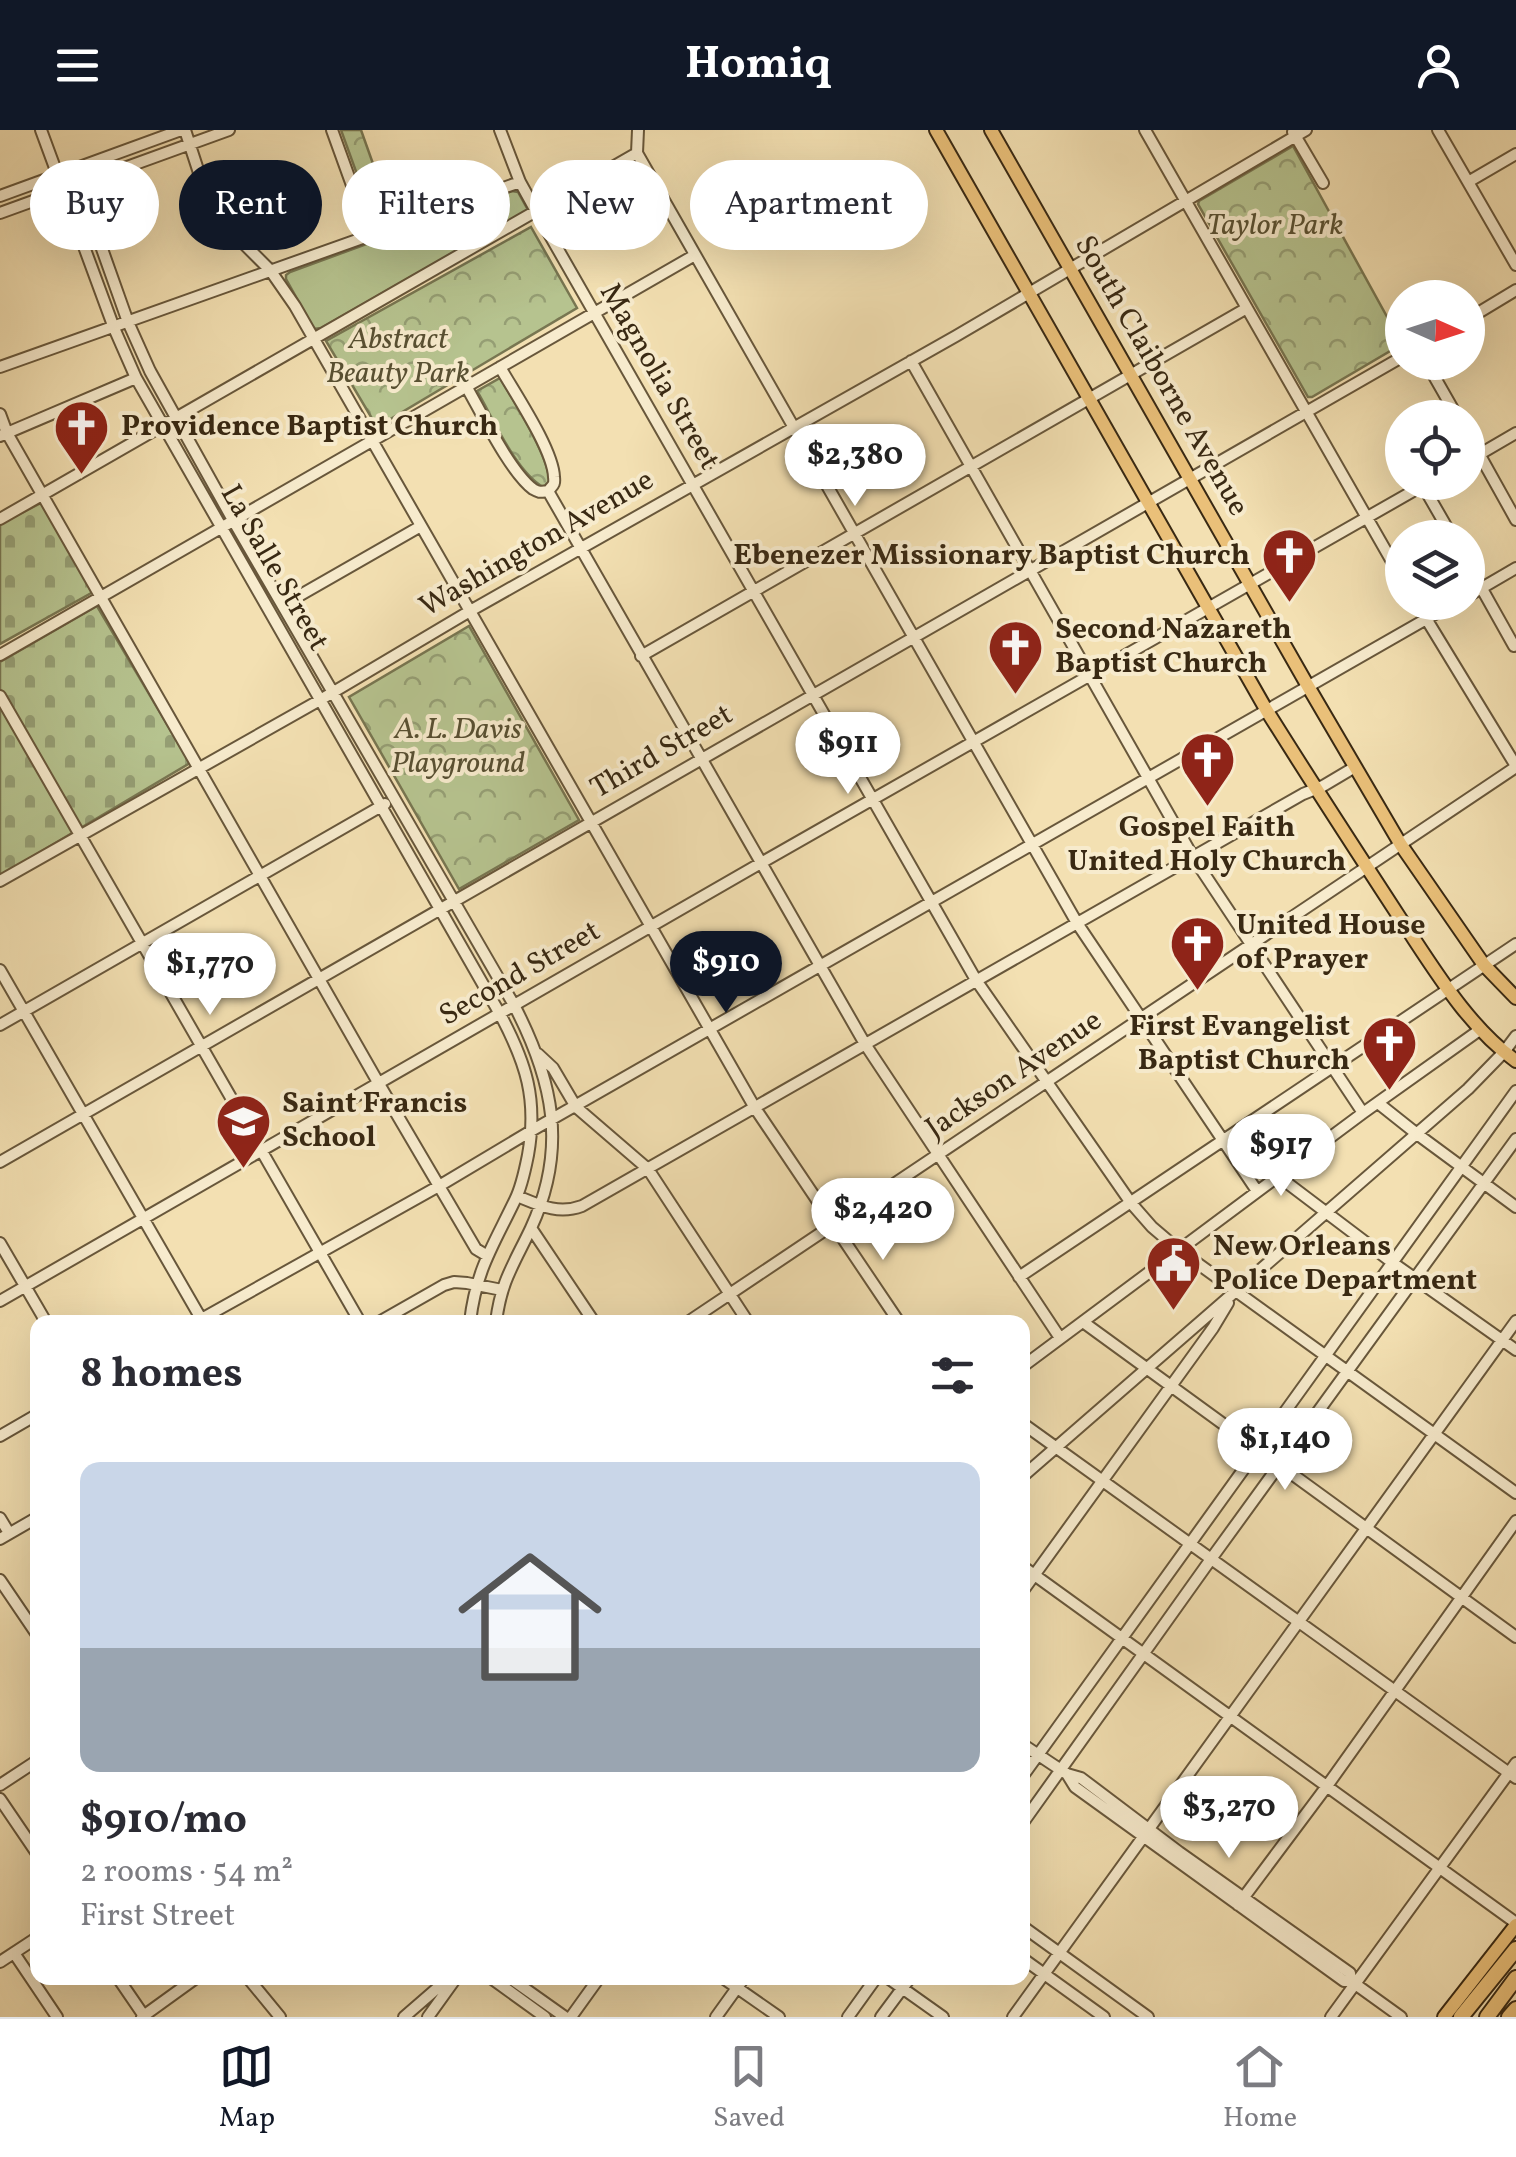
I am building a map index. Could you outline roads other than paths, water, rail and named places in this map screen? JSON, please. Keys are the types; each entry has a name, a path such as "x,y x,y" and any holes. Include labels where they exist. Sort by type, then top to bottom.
{"highway":[{"path":"1461,2017 1516,1948"},
{"path":"1487,2017 1516,1978"},
{"path":"1509,2017 1516,2009"}],"main road":[{"path":"936,130 1315,789 1449,989 1510,1056"},
{"name":"South Claiborne Avenue","path":"990,130 1401,844 1484,965 1516,998"},
{"path":"1444,2017 1516,1924"}],"street":[{"name":"La Salle Street","path":"41,130 52,160"},
{"path":"101,160 183,130 220,214 270,270 314,339 755,1108 894,1315"},
{"path":"146,160 229,130"},
{"path":"332,130 343,160"},
{"name":"Magnolia Street","path":"500,130 530,201"},
{"path":"638,130 637,153 1077,923 1257,1191"},
{"path":"1146,130 1385,549"},
{"path":"1438,130 1516,265"},
{"path":"1298,132 1323,183"},
{"name":"Washington Avenue","path":"0,880 795,428 1298,132"},
{"path":"625,160 637,153"},
{"path":"1468,182 1516,154"},
{"path":"510,186 520,182"},
{"path":"0,196 30,186"},
{"path":"0,212 30,202"},
{"path":"0,519 530,215"},
{"path":"0,367 342,245"},
{"name":"La Salle Street","path":"86,250 136,378 521,1055 532,1096 527,1161 517,1196 486,1255 471,1315"},
{"name":"La Salle Street","path":"102,250 150,370 514,1005 537,1054"},
{"name":"Magnolia Street","path":"558,250 976,980 1131,1203 1179,1250 1516,1493"},
{"path":"0,655 694,255"},
{"path":"1485,309 1516,290"},
{"path":"641,656 1247,308"},
{"path":"911,361 1193,857 1362,1113"},
{"path":"466,386 513,466 534,489 548,491 554,476 546,452 500,367"},
{"name":"Third Street","path":"0,1162 1385,367"},
{"path":"4,434 136,378"},
{"path":"0,414 4,434 102,596 379,1084 476,1249 486,1255"},
{"path":"1485,451 1516,433"},
{"path":"1485,465 1516,520"},
{"path":"548,491 865,1044 1060,1338"},
{"name":"Second Street","path":"0,1301 1397,500"},
{"path":"283,605 421,526"},
{"path":"1485,586 1516,568"},
{"path":"1485,595 1514,646"},
{"path":"212,1315 1426,620 1516,766"},
{"path":"0,696 356,1315"},
{"name":"Jackson Avenue","path":"699,1315 1516,766"},
{"path":"517,1196 551,1209 573,1210 1355,767"},
{"path":"0,1024 394,798"},
{"path":"1019,1277 1516,944"},
{"path":"0,970 196,1315"},
{"path":"1030,1361 1481,1028"},
{"path":"1030,1470 1510,1056 1516,1036"},
{"path":"537,1054 552,1068 576,1107 648,1169 743,1315"},
{"path":"497,1315 509,1270 540,1205 551,1158 549,1092 537,1054"},
{"path":"1030,1766 1516,1091"},
{"path":"1378,1102 1516,1207"},
{"path":"1030,1814 1516,1139"},
{"path":"1278,1176 1393,1264 1516,1350"},
{"path":"531,1228 589,1315"},
{"path":"0,1243 42,1315"},
{"path":"392,1315 454,1282 502,1290"},
{"path":"1030,1582 1213,1328 1235,1291"},
{"path":"1014,2017 1516,1321"},
{"path":"1083,1322 1516,1637"},
{"path":"0,1436 30,1419"},
{"path":"1030,1429 1514,1772 1352,1982 1331,2017"},
{"path":"0,1518 4,1536 30,1522"},
{"path":"1242,1901 1516,1521"},
{"path":"1030,1572 1516,1924"},
{"path":"0,1580 30,1624"},
{"path":"1030,1750 1064,1772 1082,1778 1146,1833 1350,1973 1352,1982 1402,2017"},
{"path":"0,1785 30,1765"},
{"path":"0,1799 30,1843"},
{"path":"1030,1932 1148,2017"},
{"path":"0,1962 30,1942"},
{"path":"14,1953 30,1977"},
{"path":"1030,1964 1104,2017"},
{"path":"36,1985 57,2017"},
{"path":"123,1985 143,2016 186,1985"},
{"path":"254,1985 280,2017"},
{"path":"404,2017 443,1985"},
{"path":"428,2017 448,1985"},
{"path":"501,1985 545,2017"},
{"path":"520,1985 568,2017 594,1985"},
{"path":"716,2017 739,1985"},
{"path":"744,1985 779,2017"},
{"path":"848,2017 871,1985"},
{"path":"898,1985 942,2017"},
{"path":"881,2017 904,1985"}],"place":[{"name":"Providence Baptist Church","path":"82,476"},
{"name":"Ebenezer Missionary Baptist Church","path":"1289,605"},
{"name":"Second Nazareth Baptist Church","path":"1016,696"},
{"name":"Gospel Faith United Holy Church","path":"1207,809"},
{"name":"United House of Prayer","path":"1197,992"},
{"name":"First Evangelist Baptist Church","path":"1389,1093"},
{"name":"Saint Francis School","path":"243,1170"},
{"name":"New Orleans Police Department","path":"1174,1313"}],"park label":[{"name":"Taylor Park","path":"1275,226"},
{"name":"Abstract Beauty Park","path":"398,357"},
{"name":"A. L. Davis Playground","path":"458,747"}]}
